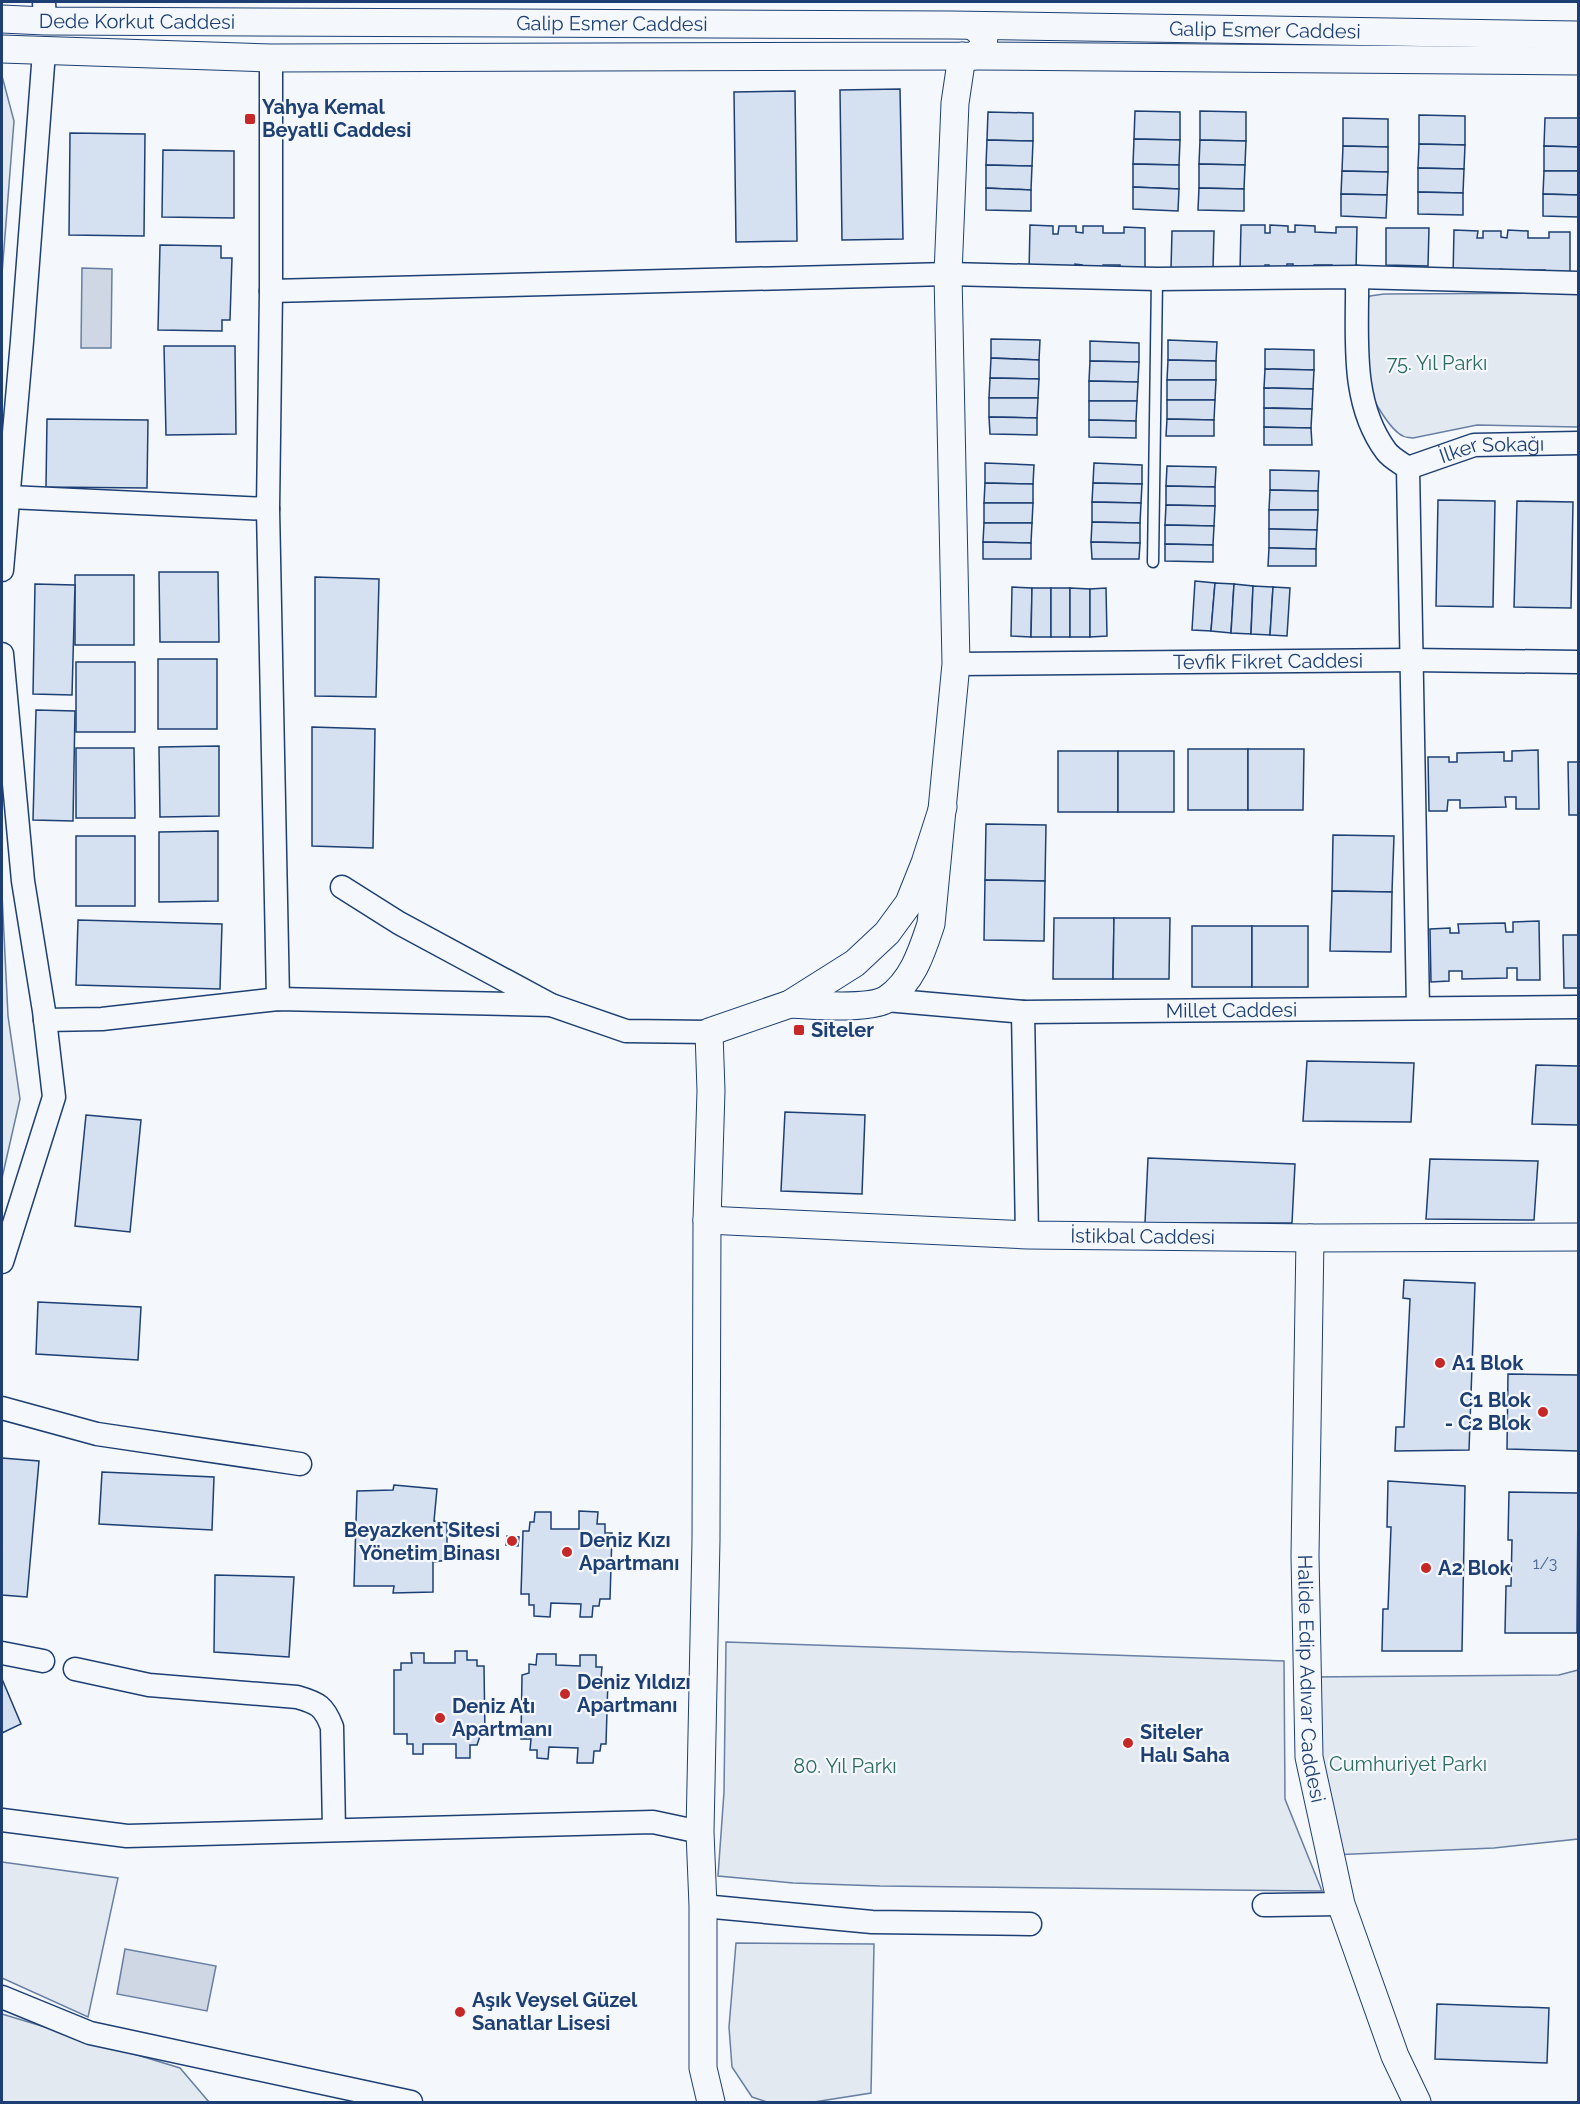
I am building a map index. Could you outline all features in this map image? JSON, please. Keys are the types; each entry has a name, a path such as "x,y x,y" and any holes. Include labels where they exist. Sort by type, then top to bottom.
{"street":[{"name":"Dede Korkut Caddesi","path":"2,19 44,11 273,22"},
{"path":"2,570 44,52 44,11"},
{"path":"273,22 268,509 278,999"},
{"name":"Galip Esmer Caddesi","path":"273,22 962,26 1578,35"},
{"path":"962,26 984,35 983,48 962,56 942,47 942,34 962,26"},
{"name":"Dede Korkut Caddesi","path":"2,49 271,58 962,56 1578,61"},
{"path":"790,1004 834,1007 886,1000 907,980 921,955 932,924 956,664 948,274 955,103 962,56"},
{"path":"271,291 948,274 1157,279 1357,277 1578,283"},
{"path":"1357,277 1358,383 1363,405 1372,428 1387,453 1408,468 1418,1008"},
{"name":"İlker Sokağı","path":"1408,468 1474,445 1578,443"},
{"path":"9,497 268,509"},
{"path":"2,654 23,881 45,1020 54,1097 4,1238 2,1262"},
{"name":"Tevfik Fikret Caddesi","path":"956,664 1411,660 1578,662"},
{"path":"342,887 399,923 550,1005 626,1031 709,1032 790,1004 855,963 887,933 909,903 943,807"},
{"path":"45,1020 102,1019 278,999 550,1005"},
{"name":"Millet Caddesi","path":"886,1000 1023,1012 1578,1006"},
{"path":"1023,1012 1027,1235"},
{"path":"709,1032 711,1091 707,1220 706,1540 700,1832 703,1906 703,2068 711,2103"},
{"name":"İstikbal Caddesi","path":"707,1220 1027,1235 1310,1238 1578,1237"},
{"name":"Halide Edip Adıvar Caddesi","path":"1310,1238 1305,1556 1309,1757 1341,1904 1395,2056 1417,2103"},
{"path":"2,1408 97,1434 300,1464"},
{"path":"2,1653 43,1661"},
{"path":"75,1669 148,1685 297,1697 312,1701 326,1712 332,1726 334,1829"},
{"path":"2,1820 127,1836 653,1822 700,1832"},
{"path":"1264,1905 1341,1904"},
{"path":"703,1906 872,1922 1030,1924"},
{"path":"2,1997 90,2032 411,2103"}],"lane":[{"path":"1153,562 1157,279"}],"green space":[{"path":"2,76 14,121 2,274"},
{"name":"75. Yıl Parkı","path":"1578,293 1578,427 1477,425 1413,438 1404,437 1393,428 1374,400 1369,388 1367,300 1370,296"},
{"path":"2,894 8,1016 20,1099 2,1178"},
{"name":"80. Yıl Parkı","path":"726,1642 1284,1661 1285,1799 1322,1891 880,1886 793,1883 718,1876 724,1792"},
{"name":"Cumhuriyet Parkı","path":"1578,1670 1578,1839 1494,1848 1331,1855 1308,1677 1559,1675"},
{"path":"2,1862 118,1878 88,2017 2,1978"},
{"path":"736,1943 874,1944 871,2093 814,2102 767,2102 752,2097 732,2067 729,2027"},
{"path":"2,2014 180,2068 209,2102 2,2102"}],"shaded area":[{"path":"82,268 112,269 111,348 81,348"},
{"path":"125,1949 216,1966 207,2011 117,1994"}],"building":[{"path":"900,89 903,239 842,240 840,90"},
{"path":"795,91 797,241 736,242 734,92"},
{"path":"1135,111 1180,112 1180,140 1134,139"},
{"path":"1200,111 1246,112 1246,141 1200,140"},
{"path":"988,112 1033,113 1033,141 987,140"},
{"path":"1419,115 1465,116 1465,145 1419,144"},
{"path":"1343,118 1388,119 1388,147 1343,146"},
{"path":"1545,118 1578,118 1578,147 1544,146"},
{"path":"70,133 145,134 144,236 69,235"},
{"path":"1134,139 1180,140 1179,165 1133,164"},
{"path":"987,140 1033,141 1032,166 986,165"},
{"path":"1200,140 1246,141 1245,165 1199,164"},
{"path":"1419,144 1465,145 1464,169 1418,168"},
{"path":"1343,146 1388,147 1388,172 1342,171"},
{"path":"1544,146 1578,147 1578,171 1544,171"},
{"path":"163,150 234,151 234,218 162,217"},
{"path":"1133,164 1179,165 1179,189 1133,187"},
{"path":"1199,164 1245,165 1244,189 1199,188"},
{"path":"986,165 1032,166 1031,190 986,188"},
{"path":"1418,168 1464,169 1463,193 1418,192"},
{"path":"1342,171 1388,172 1387,195 1341,194"},
{"path":"1544,171 1578,171 1578,195 1543,194"},
{"path":"1133,187 1179,189 1178,211 1133,209"},
{"path":"986,188 1031,190 1031,211 986,210"},
{"path":"1199,188 1244,189 1244,211 1198,210"},
{"path":"1418,192 1463,193 1463,215 1418,214"},
{"path":"1341,194 1387,195 1386,218 1341,216"},
{"path":"1543,194 1578,195 1578,217 1543,216"},
{"path":"1030,225 1053,226 1053,234 1058,234 1059,226 1076,226 1076,232 1083,233 1083,226 1103,226 1103,233 1124,233 1124,227 1145,228 1145,271 1120,271 1120,265 1103,265 1101,272 1081,271 1082,265 1075,264 1075,272 1057,272 1058,265 1029,273"},
{"path":"1241,225 1265,225 1265,233 1270,233 1270,225 1288,226 1288,232 1295,232 1295,225 1315,226 1315,232 1336,233 1336,227 1357,227 1356,270 1332,270 1332,265 1314,265 1312,271 1293,271 1293,264 1287,264 1287,271 1269,271 1269,265 1265,265 1265,273 1240,272"},
{"path":"1386,228 1429,228 1428,266 1386,265"},
{"path":"1454,230 1478,231 1477,238 1483,238 1483,231 1501,231 1501,237 1507,238 1508,230 1528,231 1528,238 1549,238 1549,232 1570,232 1570,276 1545,275 1545,270 1528,270 1525,276 1506,276 1507,270 1500,269 1500,277 1453,277"},
{"path":"1172,231 1214,231 1213,269 1171,269"},
{"path":"160,245 221,246 221,258 232,258 230,320 222,320 222,331 158,330"},
{"path":"991,339 1040,340 1039,360 991,358"},
{"path":"1168,340 1217,342 1216,361 1168,360"},
{"path":"1090,341 1139,343 1139,362 1090,361"},
{"path":"164,346 235,346 236,434 166,435"},
{"path":"1265,349 1314,350 1314,370 1265,369"},
{"path":"991,358 1039,360 1039,379 990,378"},
{"path":"1168,360 1216,361 1216,380 1167,380"},
{"path":"1090,361 1139,362 1138,382 1089,381"},
{"path":"1265,369 1314,370 1313,389 1264,388"},
{"path":"990,378 1039,379 1038,398 989,398"},
{"path":"1167,380 1216,380 1215,400 1167,400"},
{"path":"1089,381 1138,382 1137,401 1089,401"},
{"path":"1264,388 1313,389 1312,409 1264,408"},
{"path":"989,398 1038,398 1037,418 989,417"},
{"path":"1167,400 1215,400 1214,420 1167,419"},
{"path":"1089,401 1137,401 1136,421 1089,420"},
{"path":"1264,408 1312,409 1311,428 1264,427"},
{"path":"989,417 1037,418 1037,435 990,434"},
{"path":"47,419 148,420 147,488 46,487"},
{"path":"1167,419 1214,420 1214,436 1166,436"},
{"path":"1089,420 1136,421 1136,438 1089,437"},
{"path":"1264,427 1311,428 1312,445 1264,445"},
{"path":"985,463 1034,465 1033,484 985,483"},
{"path":"1094,463 1142,465 1142,484 1093,483"},
{"path":"1167,466 1216,467 1215,487 1166,486"},
{"path":"1270,470 1319,471 1318,491 1270,490"},
{"path":"985,483 1033,484 1033,503 984,503"},
{"path":"1093,483 1142,484 1141,503 1092,502"},
{"path":"1166,486 1215,487 1215,506 1166,505"},
{"path":"1270,490 1318,491 1318,510 1269,510"},
{"path":"1438,500 1495,501 1493,607 1436,606"},
{"path":"1517,501 1573,502 1571,608 1514,607"},
{"path":"1092,502 1141,503 1140,523 1092,522"},
{"path":"984,503 1033,503 1032,523 984,523"},
{"path":"1166,505 1215,506 1214,526 1165,525"},
{"path":"1269,510 1318,510 1317,530 1269,529"},
{"path":"1092,522 1140,523 1140,543 1091,542"},
{"path":"984,523 1032,523 1031,543 983,542"},
{"path":"1165,525 1214,526 1213,545 1165,544"},
{"path":"1269,529 1317,530 1316,549 1269,548"},
{"path":"983,542 1031,543 1031,559 983,559"},
{"path":"1091,542 1140,543 1139,559 1092,559"},
{"path":"1165,544 1213,545 1213,562 1165,561"},
{"path":"1269,548 1316,549 1316,566 1268,566"},
{"path":"159,572 218,572 219,642 160,642"},
{"path":"75,575 134,575 134,645 75,645"},
{"path":"315,577 379,579 376,697 315,696"},
{"path":"1195,581 1215,583 1211,631 1192,630"},
{"path":"1215,583 1234,584 1231,633 1211,631"},
{"path":"35,584 75,585 72,695 33,694"},
{"path":"1234,584 1253,586 1251,634 1231,633"},
{"path":"1253,586 1273,587 1270,635 1251,634"},
{"path":"1012,587 1032,588 1031,637 1011,636"},
{"path":"1273,587 1290,588 1287,636 1270,635"},
{"path":"1032,588 1051,588 1051,637 1031,637"},
{"path":"1051,588 1070,588 1070,637 1051,637"},
{"path":"1070,588 1090,589 1090,637 1070,637"},
{"path":"1106,588 1107,636 1090,637 1090,589"},
{"path":"158,659 217,659 217,729 158,729"},
{"path":"76,662 135,662 135,732 76,732"},
{"path":"36,710 75,711 73,821 33,820"},
{"path":"312,727 375,729 373,848 312,846"},
{"path":"219,746 219,816 160,817 159,747"},
{"path":"76,748 134,748 135,818 76,818"},
{"path":"1188,749 1248,749 1248,810 1188,810"},
{"path":"1248,749 1304,749 1303,810 1248,810"},
{"path":"1538,750 1539,809 1516,809 1516,797 1505,797 1506,807 1460,808 1460,800 1448,800 1447,811 1429,811 1428,757 1449,757 1449,762 1457,762 1457,753 1504,752 1504,761 1512,761 1512,751"},
{"path":"1058,751 1118,751 1118,812 1058,812"},
{"path":"1118,751 1174,751 1174,812 1118,812"},
{"path":"1568,762 1578,762 1578,815 1569,815"},
{"path":"986,824 1046,825 1045,881 985,880"},
{"path":"218,831 218,901 159,902 159,832"},
{"path":"1333,835 1394,836 1392,892 1332,891"},
{"path":"76,836 135,836 135,906 76,906"},
{"path":"985,880 1045,881 1044,941 984,940"},
{"path":"1332,891 1392,892 1391,952 1330,951"},
{"path":"1054,918 1114,918 1113,979 1053,979"},
{"path":"1114,918 1170,918 1169,979 1113,979"},
{"path":"78,920 222,924 220,989 76,985"},
{"path":"1539,921 1540,980 1517,980 1517,968 1507,968 1507,978 1462,979 1462,971 1449,971 1449,981 1431,982 1430,929 1450,928 1450,933 1459,933 1458,924 1505,923 1506,932 1513,932 1513,922"},
{"path":"1192,926 1252,926 1252,987 1192,987"},
{"path":"1252,926 1308,926 1308,987 1252,987"},
{"path":"1563,935 1578,935 1578,988 1564,988"},
{"path":"1307,1061 1414,1063 1411,1122 1303,1121"},
{"path":"1536,1065 1578,1066 1578,1125 1532,1124"},
{"path":"785,1112 865,1115 862,1194 781,1191"},
{"path":"86,1115 141,1120 130,1232 75,1226"},
{"path":"1148,1158 1295,1164 1292,1223 1145,1223"},
{"path":"1430,1159 1538,1161 1534,1220 1426,1219"},
{"name":"A1 Blok","path":"1404,1280 1475,1283 1469,1450 1395,1451 1396,1427 1404,1427 1410,1299 1403,1298"},
{"path":"38,1302 141,1307 138,1360 36,1354"},
{"name":"C1 Blok - C2 Blok","path":"1508,1374 1578,1375 1578,1451 1507,1449"},
{"path":"2,1458 39,1461 27,1597 2,1595"},
{"path":"102,1472 214,1477 212,1530 99,1524"},
{"name":"A2 Blok","path":"1388,1481 1465,1486 1462,1651 1382,1651 1383,1609 1388,1609 1391,1527 1387,1527"},
{"path":"394,1485 437,1489 434,1521 447,1523 447,1560 433,1562 433,1592 393,1593 394,1586 354,1586 357,1491 393,1490"},
{"path":"1509,1492 1578,1493 1577,1633 1505,1633 1506,1586 1511,1586 1512,1540 1508,1540"},
{"name":"Deniz Kızı Apartmanı","path":"579,1511 598,1512 597,1524 605,1524 605,1533 612,1533 610,1599 600,1599 599,1606 593,1606 592,1617 580,1617 581,1604 551,1603 550,1617 534,1616 534,1605 529,1605 529,1594 521,1594 523,1531 529,1531 530,1522 534,1522 535,1512 551,1512 551,1529 579,1529"},
{"name":"Beyazkent Sitesi Yönetim Binası","path":"507,1536 519,1537 518,1546 506,1545"},
{"path":"215,1575 294,1577 289,1657 214,1652"},
{"name":"Deniz Atı Apartmanı","path":"455,1651 467,1651 467,1660 477,1660 477,1666 484,1666 485,1735 480,1736 477,1745 470,1745 470,1758 456,1758 456,1744 423,1744 423,1754 413,1754 413,1744 407,1744 407,1734 394,1734 394,1670 401,1670 401,1663 412,1663 411,1653 424,1653 424,1663 455,1663"},
{"name":"Deniz Yıldızı Apartmanı","path":"537,1654 556,1654 556,1665 580,1666 580,1655 596,1655 596,1667 602,1667 601,1678 608,1678 606,1744 601,1744 600,1751 594,1751 593,1763 577,1763 578,1748 549,1747 548,1759 537,1758 537,1750 530,1750 531,1739 521,1739 522,1675 529,1673 529,1664 536,1665"},
{"path":"2,1679 21,1724 2,1733"},
{"path":"1437,2004 1549,2008 1547,2063 1435,2059"}],"place":[{"name":"Yahya Kemal Beyatli Caddesi","path":"250,119"},
{"name":"Siteler","path":"799,1030"},
{"name":"A1 Blok","path":"1440,1363"},
{"name":"C1 Blok - C2 Blok","path":"1543,1412"},
{"name":"Beyazkent Sitesi Yönetim Binası","path":"512,1541"},
{"name":"Deniz Kızı Apartmanı","path":"567,1552"},
{"name":"A2 Blok","path":"1426,1568"},
{"name":"Deniz Yıldızı Apartmanı","path":"565,1694"},
{"name":"Deniz Atı Apartmanı","path":"440,1718"},
{"name":"Siteler Halı Saha","path":"1128,1743"},
{"name":"Aşık Veysel Güzel Sanatlar Lisesi","path":"460,2012"}]}
